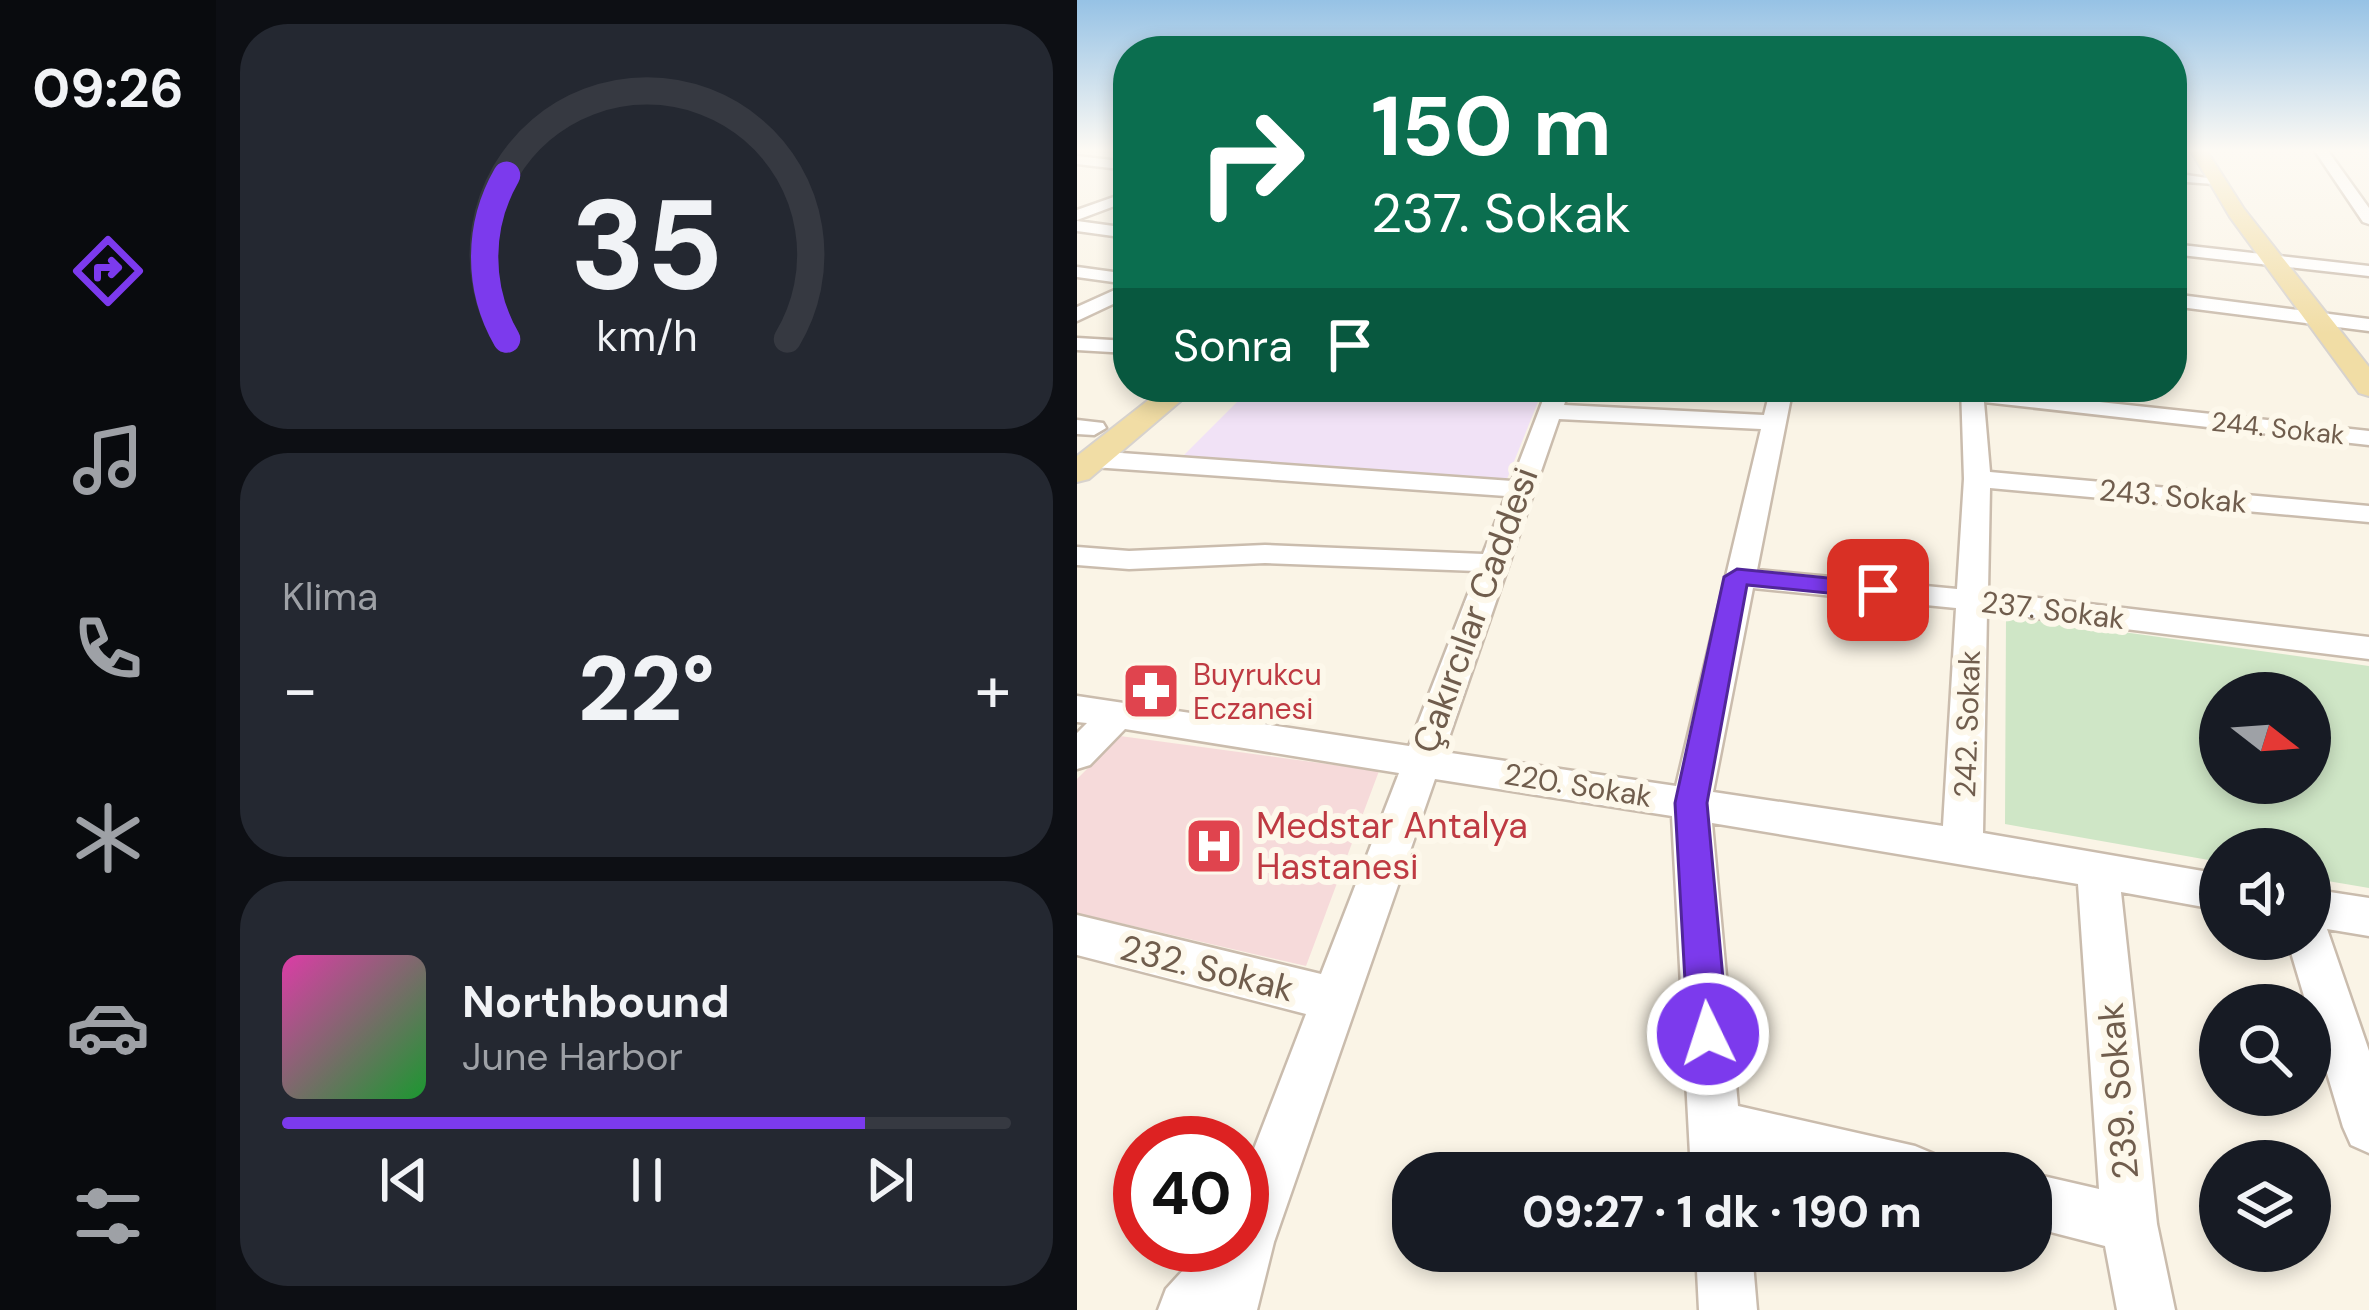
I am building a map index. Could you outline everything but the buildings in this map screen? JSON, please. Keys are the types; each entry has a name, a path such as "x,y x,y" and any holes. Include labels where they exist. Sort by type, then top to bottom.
{"main road":[{"path":"2239,212 2324,319 2369,387"},
{"path":"1084,445 1132,402"},
{"path":"1084,445 1157,402"}],"street":[{"path":"1077,226 1113,231"},
{"path":"2187,251 2369,271"},
{"path":"1077,272 1113,277"},
{"path":"1077,315 1113,297"},
{"path":"2187,302 2369,325"},
{"path":"1077,344 1113,346"},
{"name":"Çakırcılar Caddesi","path":"1269,1182 1553,402"},
{"path":"1666,402 1777,405 1691,803 1717,1149"},
{"name":"242. Sokak","path":"1962,846 1977,479 1973,402"},
{"name":"244. Sokak","path":"2060,402 2369,438"},
{"path":"2154,402 2155,414"},
{"path":"1084,445 1518,489"},
{"name":"243. Sokak","path":"1977,479 2369,514"},
{"path":"1077,556 1129,560 1265,554 1491,563"},
{"name":"237. Sokak","path":"1737,577 1972,599 2369,648"},
{"name":"220. Sokak","path":"1077,709 1962,846 2199,888"},
{"path":"1077,755 1118,714"},
{"name":"239. Sokak","path":"2098,870 2129,1224 2146,1310"},
{"path":"2331,911 2369,917"},
{"name":"232. Sokak","path":"1077,935 1336,1000"},
{"path":"2316,960 2369,1127"},
{"path":"2052,1205 2129,1224"},
{"path":"1187,1310 1221,1272"},
{"name":"Çakırcılar Caddesi","path":"1229,1310 1239,1272"},
{"path":"1726,1272 1729,1310"}],"shaded area":[{"path":"1237,402 1538,402 1507,479 1178,461"},
{"name":"Medstar Antalya Hastanesi","path":"1120,736 1379,771 1306,966 1077,913 1077,779"}],"green space":[{"path":"2006,616 2369,666 2369,888 2331,882 2331,828 2199,828 2199,858 2005,824"}],"place":[{"name":"Buyrukcu Eczanesi","path":"1151,691"},
{"name":"Medstar Antalya Hastanesi","path":"1214,846"}],"route":[{"path":"1708,1034 1691,803 1737,577 1878,590"}]}
